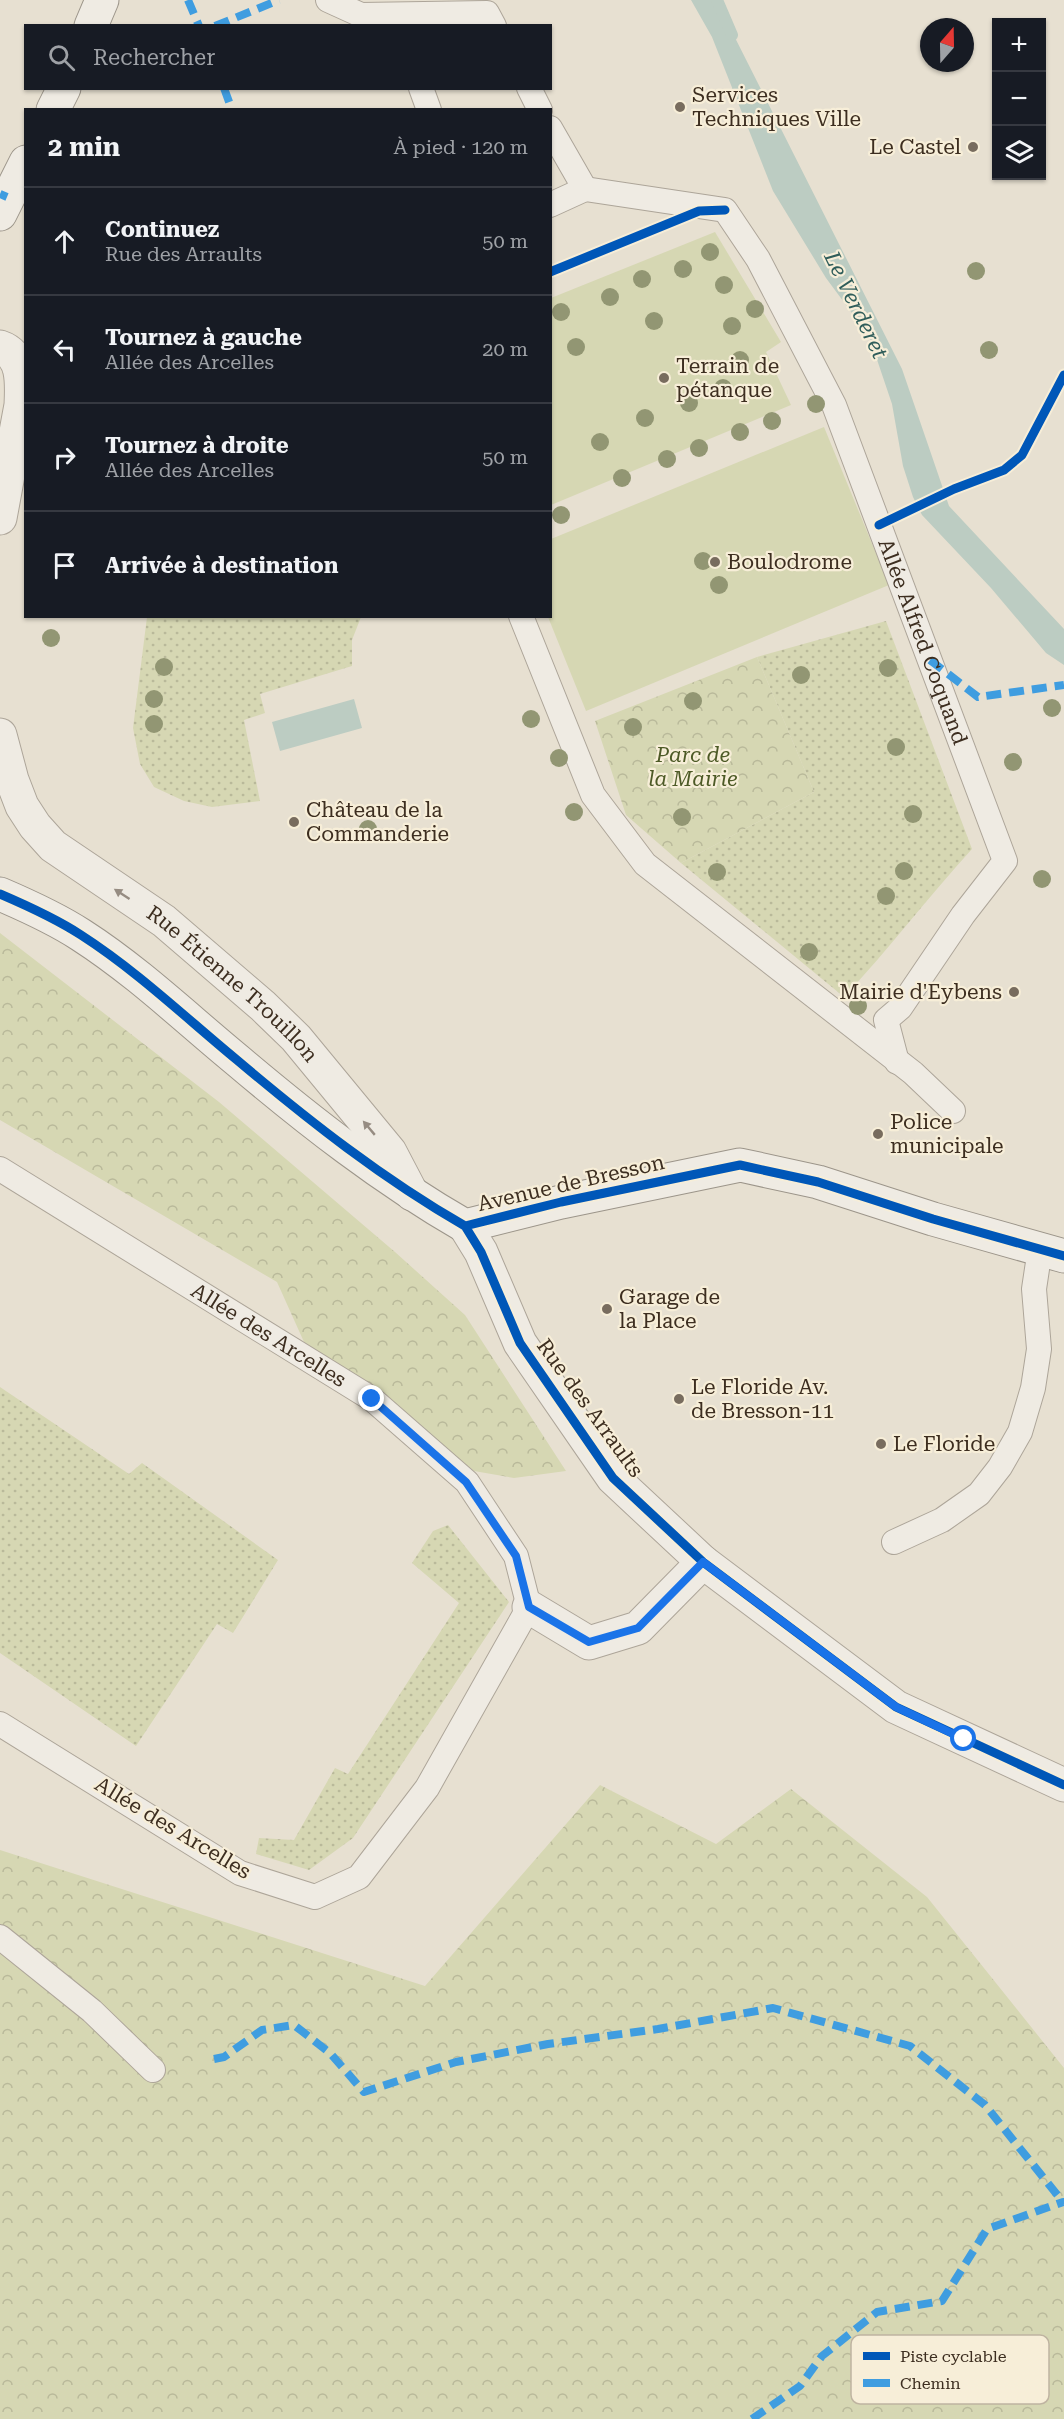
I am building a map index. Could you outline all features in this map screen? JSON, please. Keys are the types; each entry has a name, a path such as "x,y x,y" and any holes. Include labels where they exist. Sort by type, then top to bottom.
{"street":[{"path":"92,24 102,0"},
{"path":"54,108 63,90"},
{"path":"2,202 24,165"},
{"path":"0,518 21,405 9,354"},
{"name":"Rue Étienne Trouillon","path":"0,735 12,780 11,807 35,826 53,846 164,921 254,998 296,1038 390,1152 412,1194"},
{"name":"Avenue de Bresson","path":"0,894 38,910 82,935 150,987 300,1112 412,1194 465,1226 561,1202 740,1166 818,1182 933,1219 1052,1252"},
{"name":"Rue des Arraults","path":"465,1226 481,1252 520,1343 613,1478 703,1562 896,1707 1064,1785"},
{"path":"529,1607 589,1642 638,1628 703,1562"}],"lane":[{"path":"328,0 368,20 487,13 493,24"},
{"path":"422,90 428,108"},
{"path":"530,90 539,108"},
{"path":"552,131 585,189 552,204"},
{"name":"Allée Alfred Coquand","path":"585,189 725,210 758,259 834,405 1005,861 963,915 900,1008 886,1020 897,1062"},
{"path":"522,618 593,795 645,864 913,1073 953,1110"},
{"name":"Allée des Arcelles","path":"0,1168 372,1399 466,1482 516,1556 529,1607 427,1788 359,1878 315,1897 240,1873 0,1724"},
{"path":"894,1542 942,1520 979,1494 1000,1467 1020,1432 1033,1388 1039,1349 1034,1289 1052,1252"},
{"path":"0,1937 92,2011 153,2070"}],"green space":[{"name":"Terrain de pétanque","path":"715,232 781,342 766,352 791,405 552,505 552,298"},
{"name":"Boulodrome","path":"824,427 889,585 586,711 548,618 552,618 552,539"},
{"path":"147,618 361,618 352,640 352,666 260,694 265,713 244,720 260,801 212,807 184,801 154,787 140,764 133,728"},
{"path":"886,621 972,849 844,997 681,863 814,792 757,657"},
{"name":"Parc de la Mairie","path":"757,657 814,792 681,863 626,815 595,721"},
{"path":"0,933 219,1102 395,1252 465,1315 566,1471 514,1478 474,1471 304,1342 277,1282 0,1120"},
{"path":"0,1387 129,1474 142,1463 278,1560 233,1633 217,1624 136,1746 0,1653"},
{"path":"448,1525 509,1602 353,1838 309,1870 256,1854 259,1838 294,1840 335,1768 348,1774 459,1603 412,1563 433,1531"},
{"path":"600,1785 716,1844 791,1789 927,1897 1064,2068 1064,2419 0,2419 0,1850 425,1986"}],"water":[{"name":"Le Verderet","path":"691,0 716,0 902,369 949,506 1064,629 1064,665 1046,653 991,588 922,515 913,497 903,466 892,404 869,336 826,278 773,191 712,37"},
{"path":"354,699 362,728 280,751 272,722"}],"waterway":[{"name":"Le Verderet","path":"717,0 732,35"}],"marked path":[{"path":"188,0 198,24"},
{"path":"220,24 279,0"},
{"path":"225,90 231,108"},
{"path":"0,194 7,197"},
{"path":"930,660 978,697 1064,685"},
{"path":"214,2059 224,2057 262,2030 294,2025 330,2053 364,2092 456,2062 548,2044 658,2029 773,2008 910,2046 985,2105 1063,2202"},
{"path":"752,2419 800,2386 822,2356 877,2312 942,2301 987,2229 1063,2202 1064,2204"}],"cycle path":[{"path":"552,271 699,211 725,210"},
{"path":"879,525 954,489 1004,470 1022,455 1064,375"},
{"path":"0,894 61,923 102,949 142,979 319,1126 405,1189 465,1226 561,1202 740,1165 818,1182 933,1219 1064,1256"},
{"path":"465,1226 481,1252 520,1343 613,1478 703,1562 896,1707 1064,1785"}],"place":[{"name":"Services Techniques Ville","path":"680,107"},
{"name":"Le Castel","path":"973,147"},
{"name":"Terrain de pétanque","path":"664,378"},
{"name":"Boulodrome","path":"715,562"},
{"name":"Château de la Commanderie","path":"294,822"},
{"name":"Mairie d'Eybens","path":"1014,992"},
{"name":"Police municipale","path":"878,1134"},
{"name":"Garage de la Place","path":"607,1309"},
{"name":"Le Floride Av. de Bresson-11","path":"679,1399"},
{"name":"Le Floride","path":"881,1444"}],"route":[{"path":"372,1399 466,1482 516,1556 529,1607 589,1642 638,1628 703,1562 896,1707 964,1739"}]}
